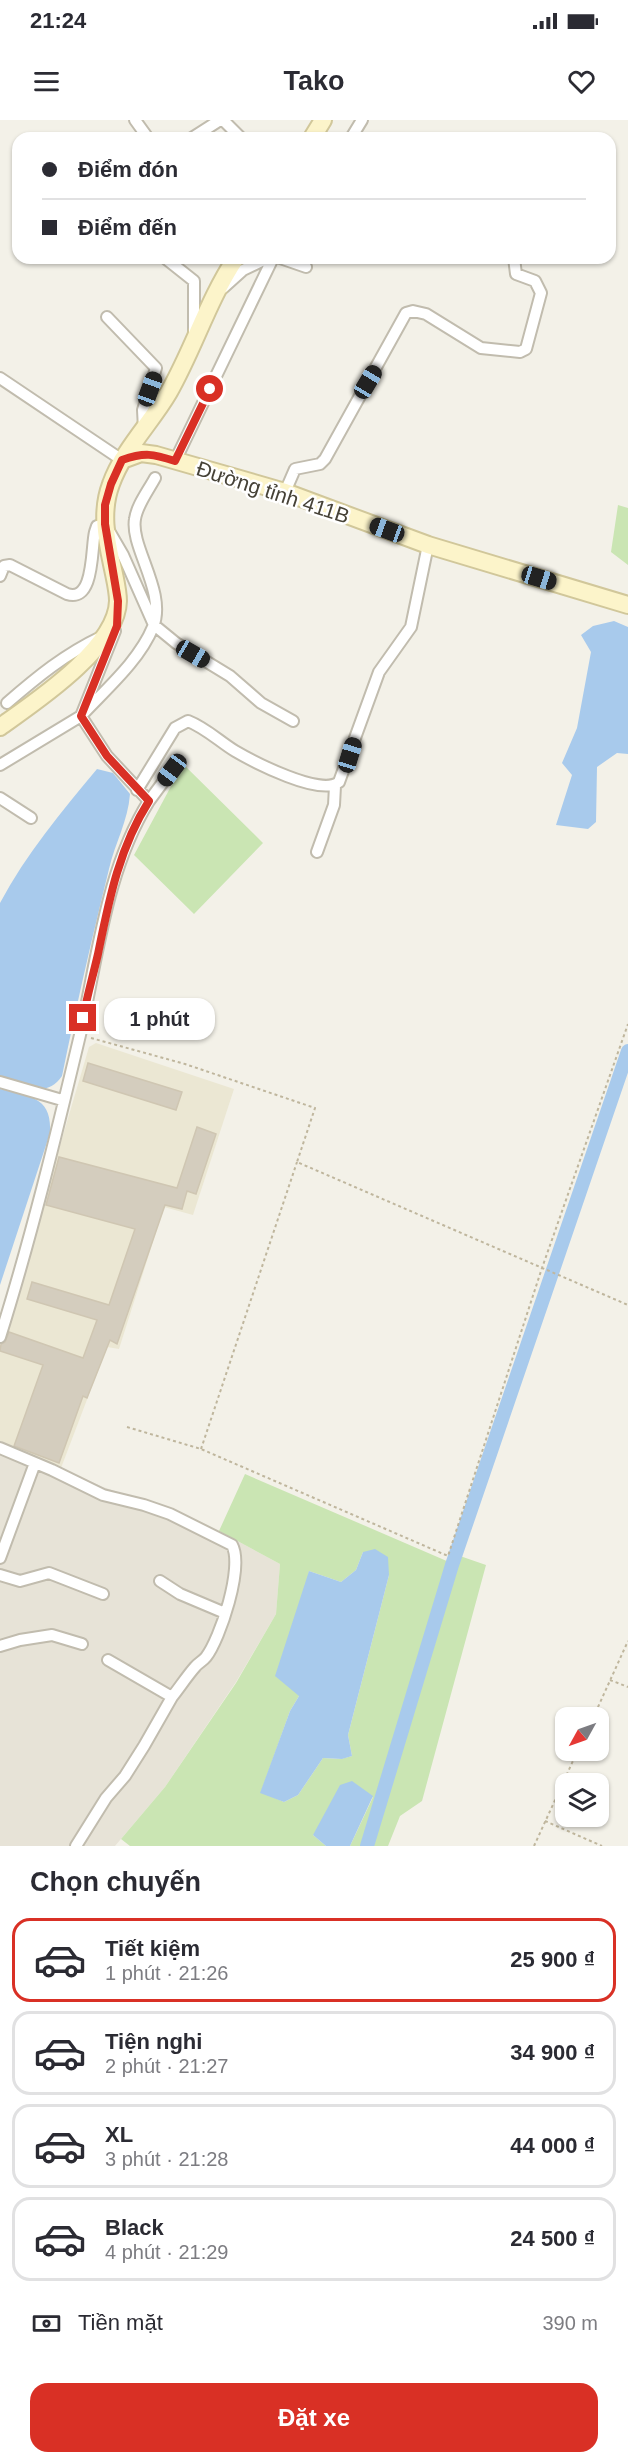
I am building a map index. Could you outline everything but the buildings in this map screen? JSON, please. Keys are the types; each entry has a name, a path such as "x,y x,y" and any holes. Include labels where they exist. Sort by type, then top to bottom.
{"main road":[{"path":"0,728 57,685 94,651 116,613 118,601 105,524 105,505 111,484 122,460 167,394 211,302 233,264"},
{"name":"Đường tỉnh 411B","path":"122,460 141,453 156,455 285,492 428,545 628,605"}],"street":[{"path":"202,132 222,120 235,132"},
{"path":"174,264 191,276 194,281 194,341"},
{"path":"211,302 243,270 256,264"},
{"path":"175,461 270,264"},
{"path":"297,264 306,267"},
{"path":"285,492 295,469 320,464 325,459 396,335 401,319 406,313 413,311 426,314 483,349 520,352 526,349 542,293 535,281 516,274 515,264"},
{"path":"106,317 156,368 143,410 144,430"},
{"path":"0,378 122,460"},
{"path":"0,765 81,716 132,661 154,625 155,608 152,583 134,528 138,510 155,478"},
{"path":"0,576 4,566 10,565 67,594 76,594 85,587 90,579 95,532 97,526 105,524 120,549 154,625 176,643 230,676 261,703 293,721"},
{"path":"317,852 334,805 335,786 345,771 379,672 411,627 428,545"},
{"path":"81,716 117,626 116,613"},
{"path":"3,704 76,649 104,635"},
{"path":"3,704 57,685"},
{"path":"0,716 26,708"},
{"path":"81,716 107,756 136,790 149,801"},
{"path":"136,790 176,728 188,722 259,764 320,786 335,786"},
{"path":"0,1337 47,1170 118,869 131,833 149,801 172,770"},
{"path":"0,798 31,818"},
{"path":"0,1082 63,1100"},
{"path":"0,1448 35,1462 95,1492 170,1514 231,1544 235,1553 233,1589 206,1658 196,1665 172,1697 144,1746 120,1782 106,1798 76,1846"},
{"path":"0,1558 35,1462"},
{"path":"0,1575 20,1581 50,1573 103,1594"},
{"path":"160,1581 180,1594 225,1613"},
{"path":"0,1646 52,1635 82,1644"},
{"path":"108,1659 172,1697"}],"path":[{"path":"127,1427 201,1449 448,1556 542,1268 628,1023"},
{"path":"80,1035 185,1064 315,1108 201,1449"},
{"path":"297,1162 628,1305"},
{"path":"598,1707 628,1641"},
{"path":"610,1680 628,1687"},
{"path":"534,1846 573,1761"},
{"path":"545,1821 602,1846"}],"shaded area":[{"path":"96,1043 234,1089 193,1215 164,1207 119,1349 107,1347 61,1468 0,1441 0,1349 89,1047"},
{"path":"0,1441 103,1487 176,1512 219,1531 280,1564 276,1614 236,1682 165,1787 115,1846 0,1846"}],"green space":[{"path":"618,505 628,508 628,565 611,552"},
{"path":"183,764 263,843 194,914 134,855"},
{"path":"245,1474 456,1565 460,1556 486,1565 422,1801 400,1816 388,1846 350,1846 373,1797 313,1835 326,1846 130,1846 121,1839 165,1787 236,1683 276,1614 280,1564 219,1531","holes":["363,1552 389,1575 348,1735 352,1756 341,1759 323,1758 298,1795 284,1802 261,1792 290,1711 299,1696 309,1571 341,1582 356,1570"]}],"water":[{"path":"614,621 628,627 628,754 617,753 597,767 596,822 588,829 556,825 572,775 562,763 577,728 591,652 581,635 593,626"},
{"path":"97,769 113,773 130,794 129,804 109,869 62,1076 49,1087 34,1088 0,1078 0,903 33,850"},
{"path":"0,1089 30,1097 43,1105 50,1121 50,1133 0,1285"},
{"path":"375,1549 388,1557 389,1575 348,1735 352,1756 342,1759 323,1758 298,1795 284,1802 260,1793 290,1711 299,1696 275,1676 309,1571 341,1582 356,1570 363,1552"},
{"path":"352,1781 373,1796 350,1846 326,1846 313,1835 340,1785"}],"waterway":[{"path":"367,1846 452,1565 628,1051"}],"route":[{"path":"83,1018 120,861 136,821 149,801 107,756 81,716 117,626 118,601 107,543 105,505 111,484 122,460 141,453 175,461 210,389"}]}
